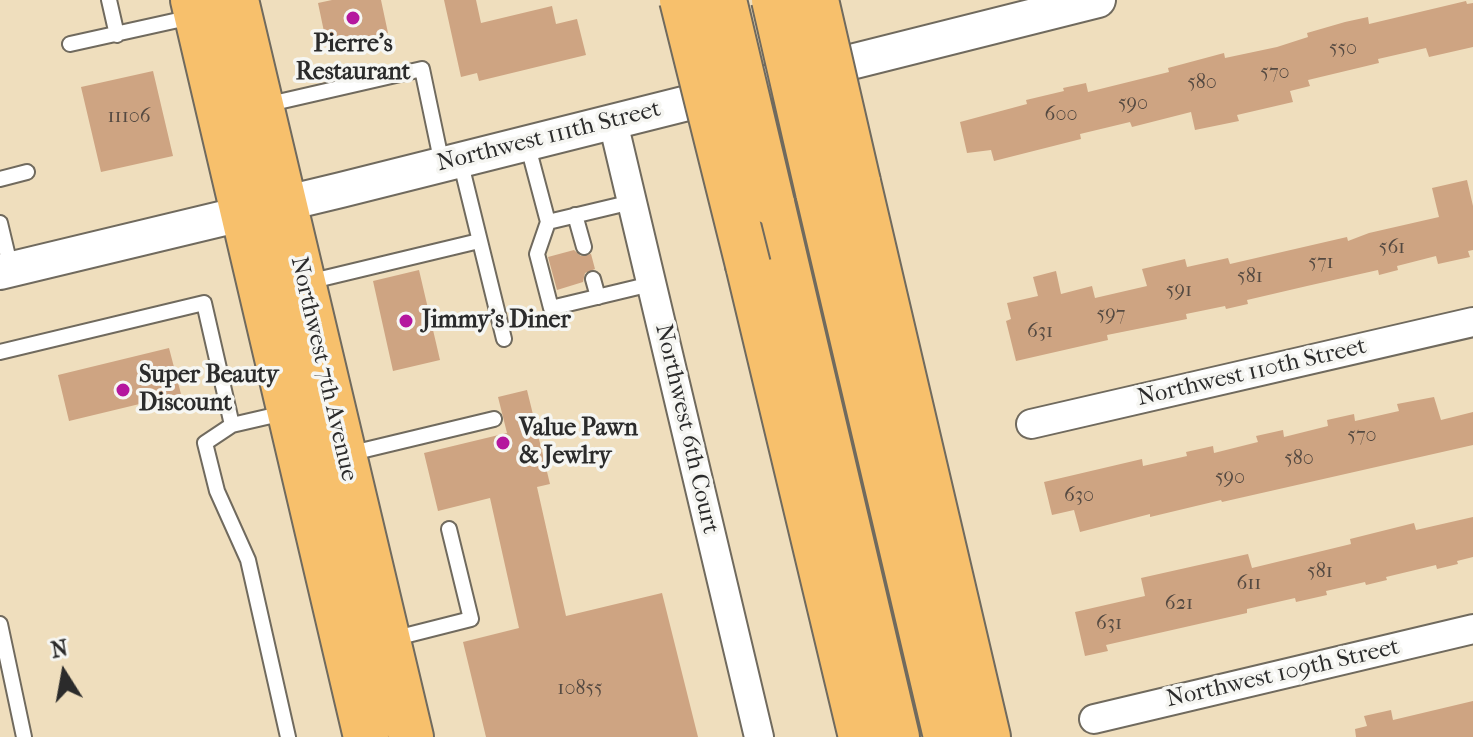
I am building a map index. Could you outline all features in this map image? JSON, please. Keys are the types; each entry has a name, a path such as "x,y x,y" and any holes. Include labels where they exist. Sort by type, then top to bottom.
{"main road":[{"name":"Northwest 7th Avenue","path":"236,0 261,106 264,209 290,412 366,725"},
{"path":"682,0 861,737"},
{"path":"724,0 897,737"},
{"path":"774,0 838,187 988,737"},
{"path":"816,0 838,187 946,737"},
{"name":"Northwest 7th Avenue","path":"195,8 264,209 303,283 411,737"}],"street":[{"name":"Northwest 111th Street","path":"6,271 613,122 1043,6 1098,0"},
{"name":"Northwest 6th Court","path":"613,122 759,737"},
{"name":"Northwest 110th Street","path":"1031,424 1473,322"},
{"name":"Northwest 109th Street","path":"1094,719 1473,629"}],"lane":[{"path":"109,0 117,35"},
{"path":"70,44 117,35 195,8"},
{"path":"261,106 422,69 479,241 504,339"},
{"path":"527,143 548,222 537,254 551,308 651,284"},
{"path":"0,179 27,172"},
{"path":"548,222 632,202"},
{"path":"575,215 584,247"},
{"path":"0,223 6,271"},
{"path":"303,283 479,241"},
{"path":"593,279 598,297"},
{"path":"0,352 204,303 232,425"},
{"path":"288,737 248,560 217,491 205,443 232,425 290,412"},
{"path":"344,456 494,419"},
{"path":"388,640 471,619 449,529"},
{"path":"0,624 24,737"}],"building":[{"name":"Pierre's Restaurant","path":"381,0 388,33 327,46 318,3"},
{"path":"444,0 476,0 481,23 552,6 556,24 577,19 586,55 479,81 477,73 461,77"},
{"path":"1466,1 1467,4 1473,3 1473,47 1429,57 1426,48 1308,80 1310,86 1290,91 1293,102 1237,115 1239,121 1195,130 1191,112 1132,127 1130,122 1080,134 1081,139 994,161 991,150 967,153 960,122 1027,104 1026,100 1064,91 1063,88 1086,83 1088,92 1169,72 1168,68 1224,53 1225,58 1277,47 1308,37 1307,33 1345,22 1368,17 1369,24"},
{"path":"153,71 173,156 101,172 81,87"},
{"path":"1467,180 1473,206 1473,250 1468,251 1470,257 1438,264 1436,256 1397,266 1398,270 1379,275 1378,270 1247,300 1248,304 1186,314 1187,319 1107,335 1108,340 1016,361 1006,321 1011,319 1007,303 1038,296 1033,277 1056,271 1061,294 1092,286 1095,298 1147,286 1142,269 1185,259 1187,267 1228,258 1230,264 1347,237 1348,241 1439,217 1432,188"},
{"path":"574,250 581,256 591,254 595,269 585,273 583,282 557,290 548,257"},
{"name":"Jimmy's Diner","path":"419,270 440,360 393,371 373,281"},
{"path":"169,348 181,394 69,421 58,375"},
{"path":"527,390 550,484 537,487 566,616 662,593 698,737 486,737 463,642 519,628 490,498 438,511 424,453 507,433 498,397"},
{"path":"1434,397 1441,420 1473,412 1473,445 1222,502 1150,517 1150,514 1080,532 1074,510 1052,515 1044,482 1142,459 1143,466 1187,456 1186,452 1213,446 1214,453 1258,442 1256,436 1283,430 1284,437 1328,426 1327,420 1354,414 1355,421 1399,411 1397,404"},
{"path":"1473,517 1473,557 1457,561 1458,564 1437,569 1436,565 1366,585 1365,582 1326,591 1327,595 1296,602 1295,598 1247,609 1247,613 1106,645 1108,651 1085,656 1075,612 1145,596 1141,578 1248,554 1252,568 1351,544 1350,539 1414,523 1416,530"},
{"path":"1473,701 1473,737 1356,737 1355,729 1367,726 1364,716 1391,710 1393,720"}],"place":[{"name":"Pierre's Restaurant","path":"353,18"},
{"name":"Jimmy's Diner","path":"406,321"},
{"name":"Super Beauty Discount","path":"123,390"},
{"name":"Value Pawn & Jewlry","path":"503,443"}]}
